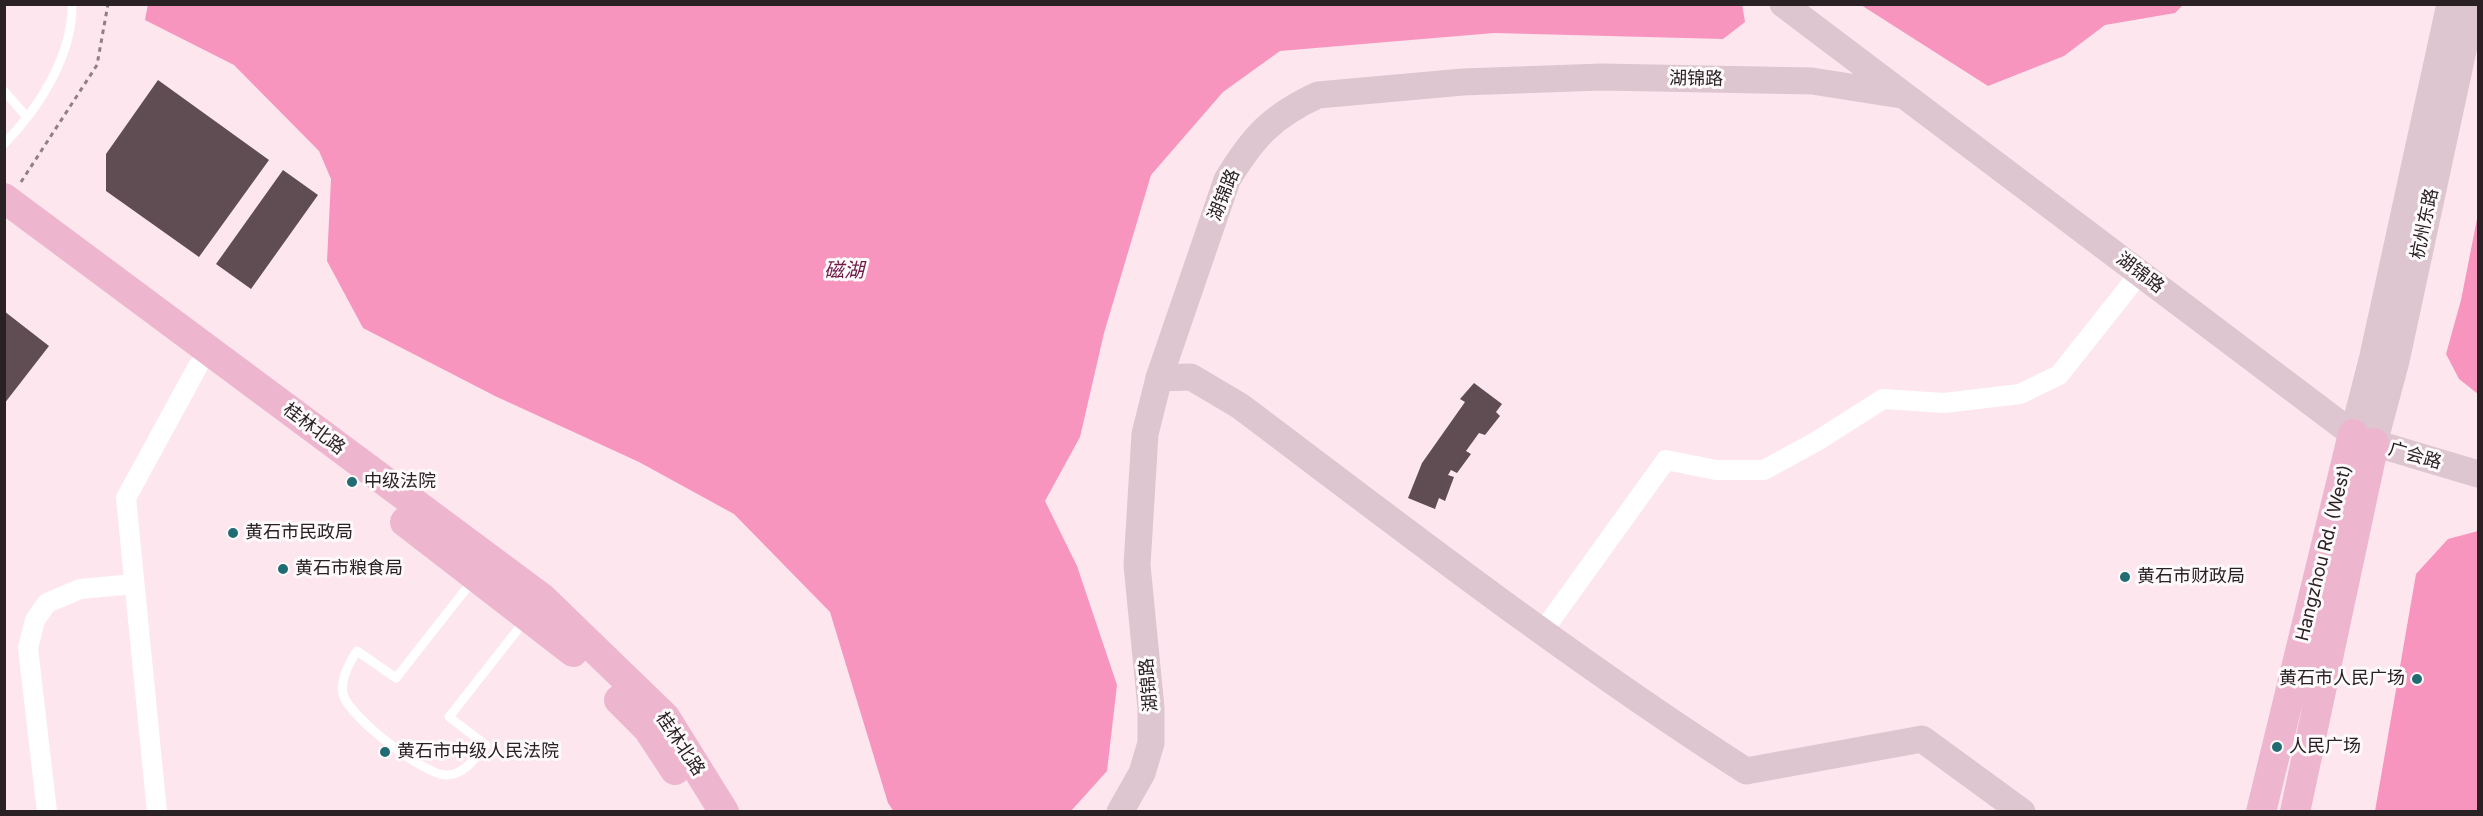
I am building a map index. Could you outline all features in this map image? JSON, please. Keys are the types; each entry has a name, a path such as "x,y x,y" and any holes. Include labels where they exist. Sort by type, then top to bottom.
{"main road":[{"name":"桂林北路","path":"6,207 198,366 483,567"},
{"name":"桂林北路","path":"6,207 535,607 665,717 723,812"},
{"name":"Hangzhou Rd. (West)","path":"2261,812 2364,439"},
{"name":"Hangzhou Rd. (West)","path":"2295,812 2364,439"},
{"name":"桂林北路","path":"535,607 570,649 648,729 702,812"}],"street":[{"name":"杭州东路","path":"2364,439 2373,356 2450,4"},
{"name":"杭州东路","path":"2364,439 2396,361 2473,4"},
{"name":"湖锦路","path":"1789,9 2364,439"},
{"name":"湖锦路","path":"1120,812 1142,773 1151,743 1152,708 1137,554 1145,434 1159,378 1227,180 1244,152 1266,126 1290,108 1318,95 1510,80 1602,77 1812,81 1901,95"},
{"path":"1543,631 1666,460 1716,470 1764,470 1818,441 1883,399 1944,404 2020,394 2060,375 2140,273"},
{"path":"157,812 126,498 198,366"},
{"path":"1159,378 1191,377 1240,406 1543,631 1676,726 1746,771 1922,739 2022,812"},
{"name":"广会路","path":"2364,439 2478,474"},
{"path":"47,812 28,648 34,620 47,603 80,589 134,584"}],"lane":[{"path":"4,144 46,91 72,27 72,4"},
{"path":"4,91 27,117"},
{"path":"483,567 396,678 357,651 344,677 343,695 357,716 418,764 444,776 460,772 486,745 449,717 535,607"}],"path":[{"path":"6,207 97,65 108,4"}],"water":[{"name":"磁湖","path":"148,4 1742,4 1745,22 1723,39 1494,33 1280,51 1223,92 1151,175 1104,333 1080,437 1045,501 1077,566 1117,685 1107,771 1071,811 894,812 888,803 830,612 734,514 639,462 495,396 363,328 327,261 331,179 319,151 234,65 145,20"},
{"path":"1861,5 2183,5 2175,13 2105,25 2064,56 1988,86"},
{"path":"2478,214 2478,394 2459,379 2446,354 2461,300"},
{"name":"黄石市人民广场","path":"2478,531 2478,811 2375,811 2416,574 2448,539"}],"building":[{"path":"158,80 269,160 199,257 106,191 106,154"},
{"path":"283,170 318,195 251,289 216,264"},
{"path":"4,311 49,346 4,404"},
{"path":"1474,383 1502,404 1496,412 1500,416 1485,435 1479,433 1466,451 1471,454 1457,473 1451,470 1448,475 1454,477 1445,501 1439,498 1435,509 1408,498 1422,463 1465,402 1460,399"}],"place":[{"name":"中级法院","path":"352,482"},
{"name":"黄石市民政局","path":"233,533"},
{"name":"黄石市粮食局","path":"283,569"},
{"name":"黄石市财政局","path":"2125,577"},
{"name":"黄石市人民广场","path":"2417,679"},
{"name":"人民广场","path":"2277,747"},
{"name":"黄石市中级人民法院","path":"385,752"}]}
